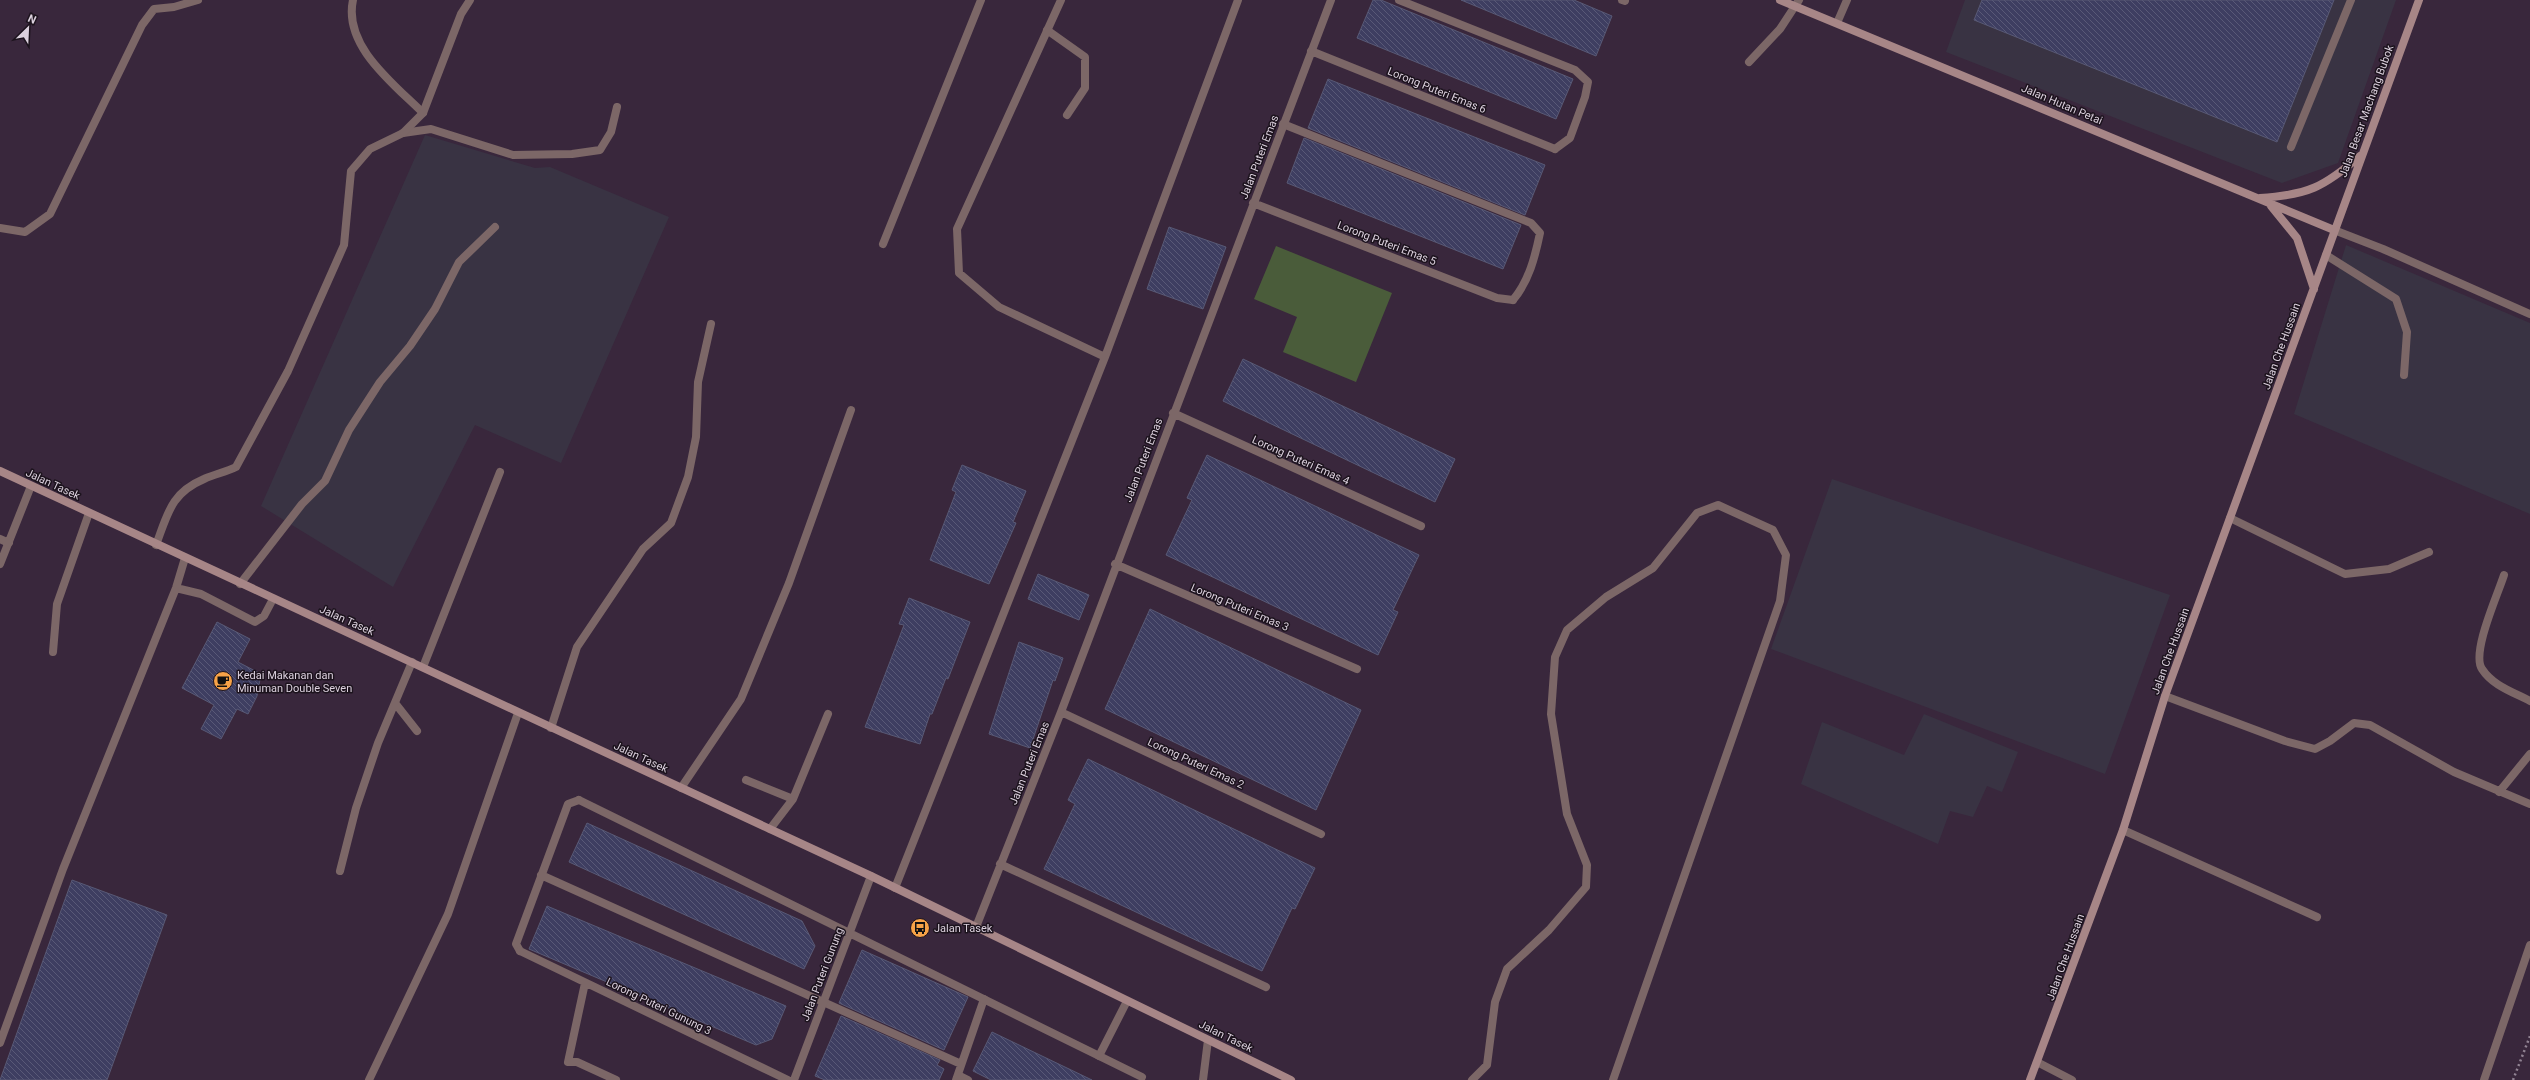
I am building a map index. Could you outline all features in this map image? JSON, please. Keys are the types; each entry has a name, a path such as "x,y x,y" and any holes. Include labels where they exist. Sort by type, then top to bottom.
{"main road":[{"name":"Jalan Hutan Petai","path":"1780,0 1798,3 1837,22 2334,230"},
{"name":"Jalan Besar Machang Bubok","path":"2334,230 2419,0"},
{"path":"2257,198 2291,196 2315,188 2337,176 2362,155"},
{"path":"2268,203 2287,222 2297,238 2314,289"},
{"name":"Jalan Che Hussain","path":"2030,1080 2123,830 2165,696 2314,289 2334,230"},
{"name":"Jalan Tasek","path":"0,471 156,545 423,667 518,713 871,876 1127,1002 1291,1080"}],"street":[{"path":"0,228 25,232 50,214 142,25 154,9 174,7 198,0"},
{"path":"353,0 351,9 356,37 382,73 423,113"},
{"path":"403,133 423,113 461,14 470,0"},
{"path":"883,244 981,0"},
{"path":"1061,0 957,229 959,273 999,307 1105,356"},
{"path":"896,888 1105,356 1238,0"},
{"name":"Jalan Puteri Emas","path":"976,927 1061,712 1115,564 1331,0"},
{"name":"Lorong Puteri Emas 6","path":"1311,51 1555,150 1570,138 1585,97 1588,82 1575,70 1398,0"},
{"path":"1837,22 1847,0"},
{"path":"2291,147 2351,0"},
{"path":"1748,62 1780,29 1798,3"},
{"path":"1047,30 1086,57 1085,88 1067,116"},
{"path":"156,545 169,510 181,491 204,479 223,474 236,467 288,371 344,245 351,171 370,149 403,133 431,129 513,155 572,154 600,150 611,132 617,107"},
{"name":"Lorong Puteri Emas 5","path":"1253,202 1497,298 1513,300 1522,289 1540,233 1531,223 1283,124"},
{"path":"240,584 302,504 325,481 349,430 380,382 410,346 427,321 459,262 495,227"},
{"path":"2334,230 2383,249 2530,314"},
{"path":"2326,255 2396,299 2407,332 2404,375"},
{"path":"551,728 578,647 643,549 671,523 688,477 694,444 698,382 710,324"},
{"path":"681,788 741,698 789,583 851,410"},
{"name":"Lorong Puteri Emas 4","path":"1173,413 1421,526"},
{"path":"423,667 500,472"},
{"path":"0,564 31,486"},
{"path":"1472,1080 1487,1065 1495,1002 1507,969 1549,930 1586,888 1587,865 1567,814 1551,714 1555,657 1567,630 1606,598 1653,568 1697,513 1718,505 1773,530 1786,555 1780,601 1613,1080"},
{"path":"53,652 57,604 89,513"},
{"path":"2230,518 2345,574 2389,569 2430,552"},
{"path":"0,539 9,543"},
{"path":"0,1042 63,869 176,588 185,558"},
{"name":"Lorong Puteri Emas 3","path":"1115,564 1357,670"},
{"path":"2504,575 2478,652 2481,668 2495,683 2530,701"},
{"path":"176,588 201,594 255,622 264,616 273,599"},
{"path":"340,871 356,808 378,743 412,662"},
{"path":"2165,696 2315,749 2330,741 2354,723 2370,725 2454,772 2530,804"},
{"path":"395,703 417,731"},
{"name":"Lorong Puteri Emas 2","path":"1061,712 1321,834"},
{"path":"369,1080 448,914 518,713"},
{"path":"770,829 793,799 828,714"},
{"path":"2499,792 2530,754"},
{"path":"746,780 793,799"},
{"path":"961,1064 824,1001 541,875 568,804 579,800 1143,1078"},
{"path":"2123,830 2317,917"},
{"path":"1000,864 1266,987"},
{"name":"Lorong Puteri Gunung 3","path":"541,875 516,944 520,952 788,1080"},
{"name":"Jalan Puteri Gunung","path":"794,1080 871,876"},
{"path":"2484,1080 2530,945"},
{"path":"585,983 568,1062 576,1062 616,1080"},
{"path":"968,1080 957,1077 984,999"},
{"path":"1099,1056 1127,1002"},
{"path":"1202,1080 1208,1040"},
{"path":"2037,1062 2072,1080"}],"path":[{"path":"2513,1080 2530,1036"}],"shaded area":[{"path":"1965,0 2396,0 2338,163 2282,183 1946,52"},
{"path":"425,135 535,168 550,167 669,217 561,463 475,425 393,587 261,506"},
{"path":"2346,245 2530,323 2530,514 2294,414"},
{"path":"1832,479 2170,595 2105,774 1771,649"},
{"path":"1924,714 2018,752 2002,792 1987,786 1973,817 1950,811 1938,844 1801,784 1822,722 1904,755"}],"green space":[{"path":"1276,246 1392,293 1356,382 1283,352 1297,317 1254,299"}],"building":[{"path":"1373,0 1381,0 1573,79 1556,119 1357,38"},
{"path":"1461,0 1574,0 1612,16 1596,56"},
{"path":"1982,0 2334,0 2277,142 1974,20"},
{"path":"1328,79 1545,165 1525,215 1308,128"},
{"path":"1304,138 1521,225 1503,269 1287,183"},
{"path":"1169,227 1226,247 1203,309 1147,289"},
{"path":"1243,359 1455,459 1435,502 1223,401"},
{"path":"1207,455 1419,555 1393,610 1398,612 1378,655 1166,555 1192,500 1187,498"},
{"path":"962,465 1026,491 1013,522 1016,523 989,584 930,560 956,492 952,490"},
{"path":"1038,574 1089,595 1079,620 1028,599"},
{"path":"909,598 970,622 948,679 946,678 932,714 930,714 920,744 865,727 904,625 899,624"},
{"path":"1150,609 1361,710 1316,810 1105,709"},
{"name":"Kedai Makanan dan Minuman Double Seven","path":"217,622 250,639 238,662 261,674 257,696 248,714 237,709 221,739 201,729 214,705 182,688"},
{"path":"1019,642 1063,658 1055,681 1053,680 1030,748 989,734"},
{"path":"1088,759 1315,868 1295,909 1292,908 1262,971 1044,869 1075,804 1068,800"},
{"path":"587,823 802,921 815,946 804,969 569,862"},
{"path":"72,880 167,915 107,1080 0,1080"},
{"path":"547,906 786,1006 772,1039 756,1045 529,949"},
{"path":"862,950 968,997 944,1050 839,1003"},
{"path":"841,1016 940,1060 937,1065 944,1069 939,1080 825,1080 815,1076"},
{"path":"992,1032 1092,1080 991,1080 973,1071"}],"place":[{"name":"Kedai Makanan dan Minuman Double Seven","path":"223,681"},
{"name":"Jalan Tasek","path":"920,928"}]}
